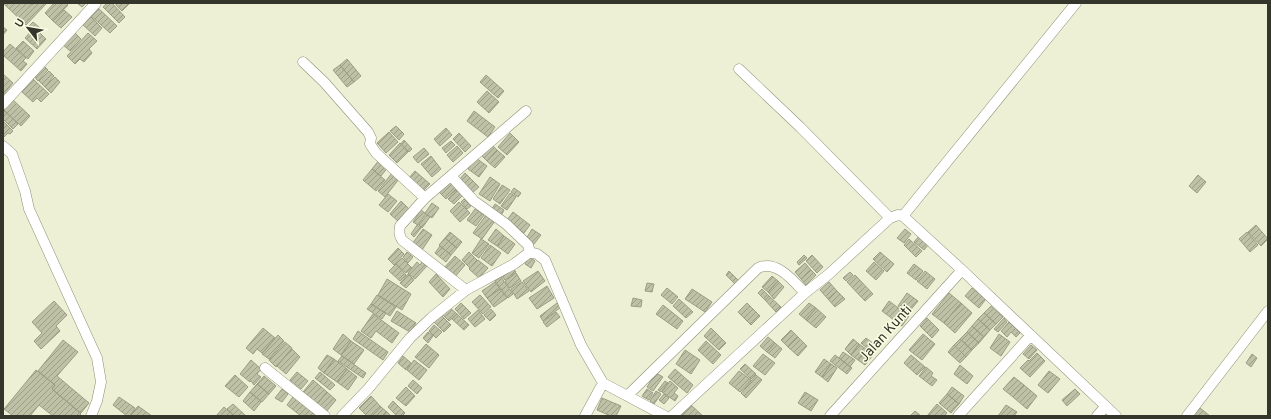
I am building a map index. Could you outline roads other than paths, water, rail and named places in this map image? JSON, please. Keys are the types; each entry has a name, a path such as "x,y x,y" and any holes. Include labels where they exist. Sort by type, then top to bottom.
{"street":[{"path":"3,104 96,3"},
{"path":"903,216 1076,3"},
{"path":"303,62 324,82 368,132 371,138 370,144 376,153 425,198"},
{"path":"739,69 800,127 890,218"},
{"path":"466,290 406,245 399,236 400,226 425,198 526,111"},
{"path":"3,146 12,154 25,191 29,209 97,358 101,382 97,401 91,416"},
{"path":"451,176 474,201 506,224 528,245 530,252"},
{"path":"672,416 805,293 829,274 890,218 898,215 903,216 962,270 1116,416"},
{"path":"342,416 368,389 410,338 431,318 466,290 514,264 530,252"},
{"path":"530,252 537,254 545,260 581,345 603,383 666,416"},
{"path":"627,396 758,268 768,266 780,270 805,293"},
{"name":"Jalan Kunti","path":"830,416 962,270"},
{"path":"1187,416 1268,311"},
{"path":"958,416 1031,335"},
{"path":"265,368 326,416"},
{"path":"585,416 603,383"},
{"path":"1097,416 1105,407"}]}
